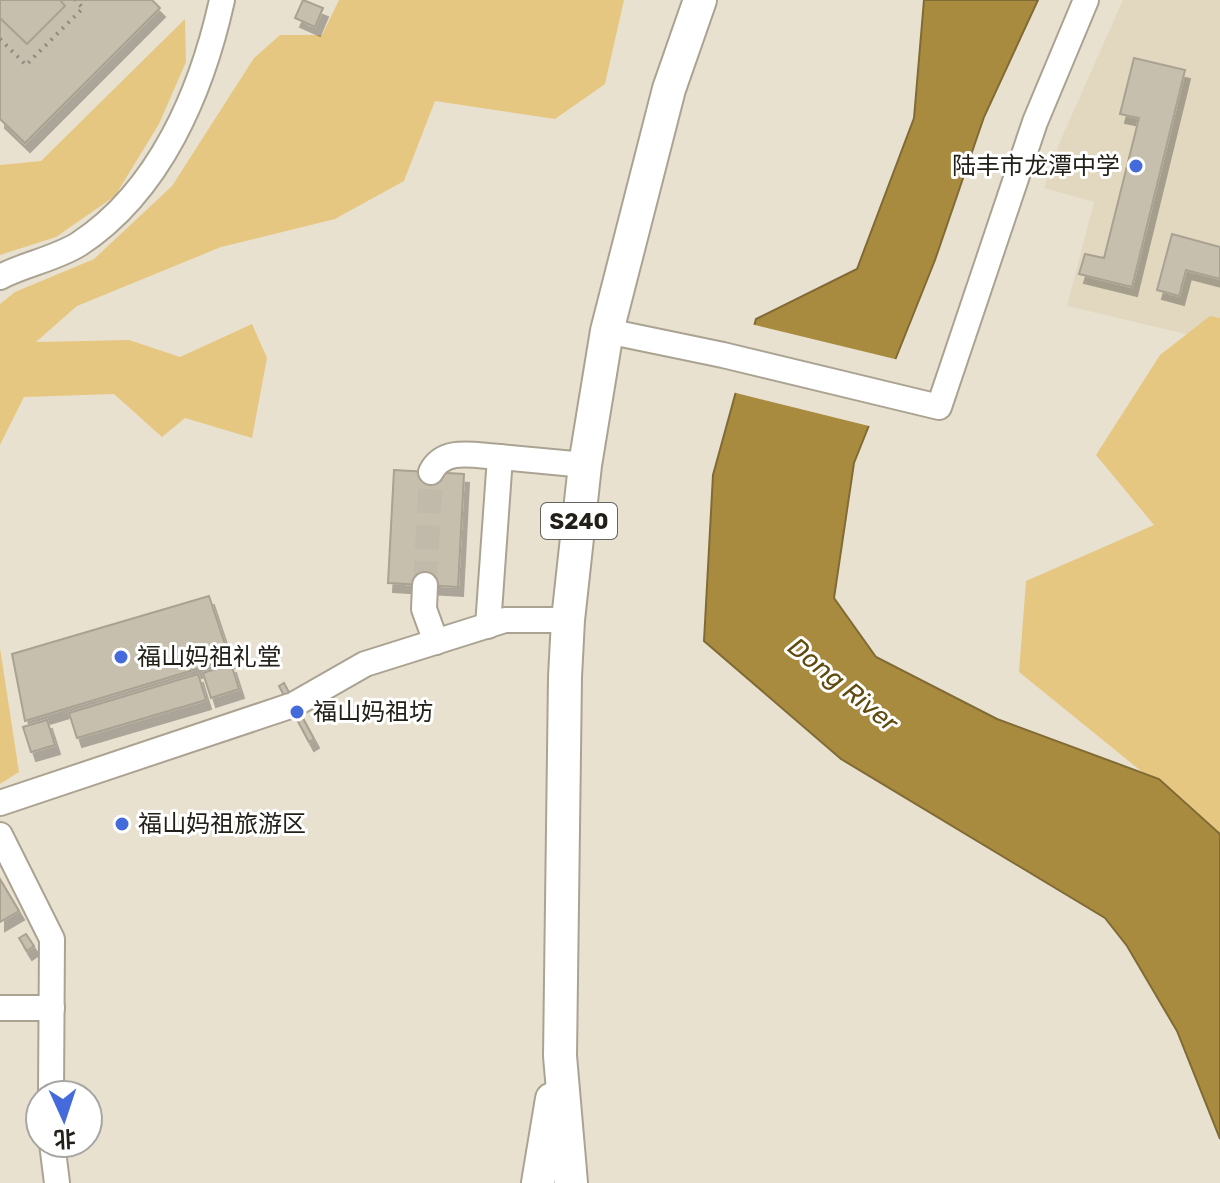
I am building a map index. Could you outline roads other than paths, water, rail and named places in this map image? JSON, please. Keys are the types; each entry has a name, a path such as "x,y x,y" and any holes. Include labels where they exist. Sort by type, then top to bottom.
{"main road":[{"name":"S240","path":"571,1183 560,1056 564,693 568,620 585,465 607,331 669,89 700,0"},
{"name":"S240","path":"538,1183 560,1056"}],"street":[{"path":"0,277 77,246 110,222 145,184 192,97 216,28 222,0"},
{"path":"607,331 723,355 939,407 1035,122 1086,0"},
{"path":"431,472 440,459 451,455 585,465"},
{"path":"488,626 500,457"},
{"path":"425,585 424,609 436,642"},
{"path":"0,803 293,705 365,664 505,620 568,620"},
{"path":"0,835 52,939 51,1079"},
{"path":"0,1008 52,1008"},
{"path":"54,1159 57,1183"}],"water":[{"name":"Dong River","path":"924,0 1038,0 984,117 935,260 854,463 834,598 876,657 997,719 1159,779 1220,834 1220,1139 1177,1031 1127,946 1105,918 841,759 704,641 713,475 756,319 857,269 914,118"}],"tunnel":[{"path":"425,585 431,472"}],"place":[{"name":"陆丰市龙潭中学","path":"1136,166"},
{"name":"福山妈祖礼堂","path":"121,657"},
{"name":"福山妈祖坊","path":"297,712"},
{"name":"福山妈祖旅游区","path":"122,824"}]}
